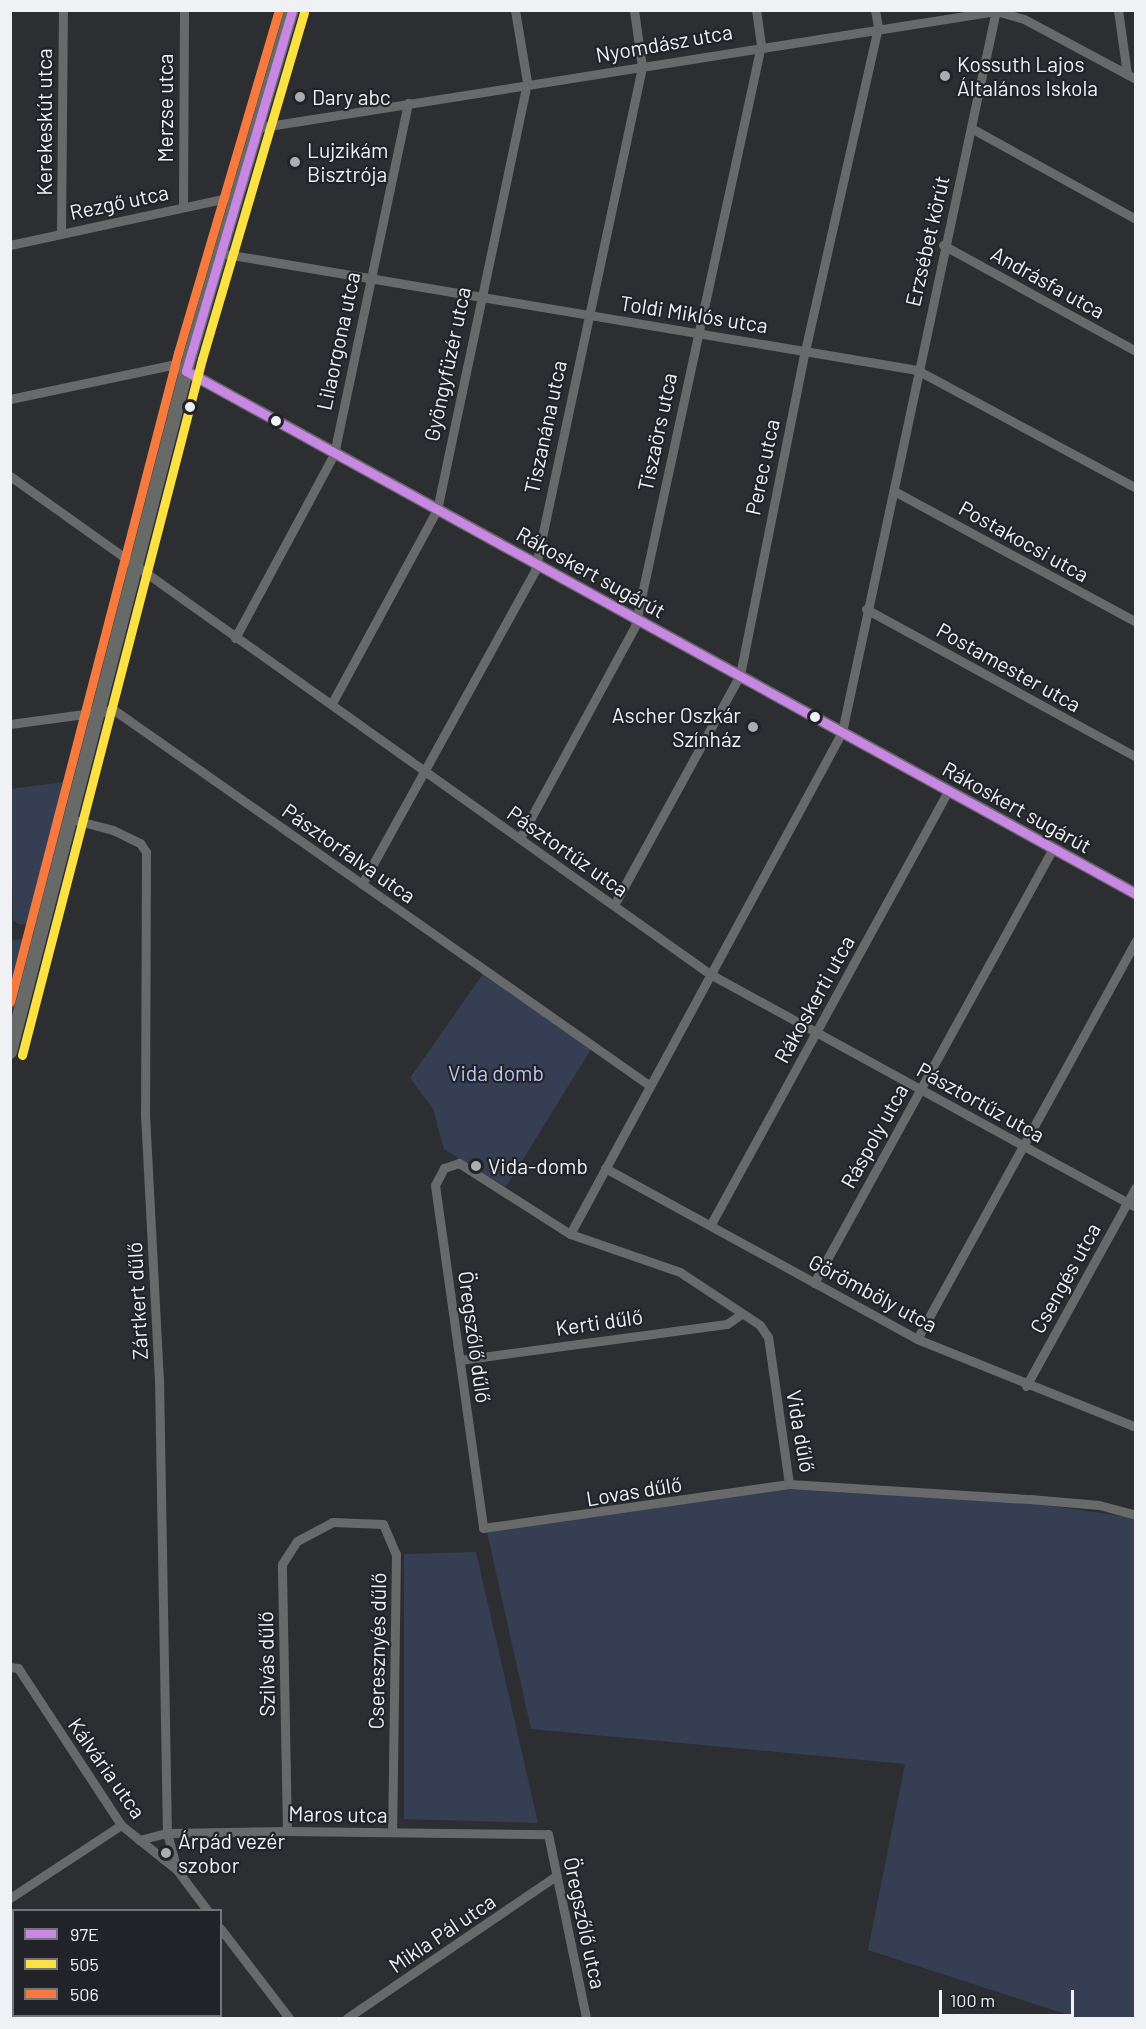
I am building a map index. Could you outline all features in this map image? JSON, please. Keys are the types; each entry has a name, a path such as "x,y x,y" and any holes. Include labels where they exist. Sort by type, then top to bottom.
{"main road":[{"path":"10,1052 186,371 292,10"}],"street":[{"name":"Kerekeskút utca","path":"62,233 63,10"},
{"name":"Merzse utca","path":"183,206 184,10"},
{"name":"Gyöngyfüzér utca","path":"332,703 437,510 479,296 527,82 515,10"},
{"name":"Tiszanána utca","path":"362,884 536,565 586,315 642,67 634,10"},
{"name":"Tiszaörs utca","path":"520,838 636,619 761,45 756,10"},
{"name":"Perec utca","path":"614,905 740,675 805,351 878,27 875,10"},
{"path":"1118,10 1131,77"},
{"name":"Nyomdász utca","path":"256,128 527,82 642,67 761,45 996,11 1024,19 1131,77"},
{"name":"Erzsébet körút","path":"570,1234 842,732 866,609 894,491 917,370 996,11"},
{"name":"Lilaorgona utca","path":"235,638 334,454 408,103"},
{"path":"971,128 1136,219"},
{"name":"Rezgő utca","path":"10,245 237,196"},
{"name":"Andrásfa utca","path":"944,245 1136,351"},
{"name":"Toldi Miklós utca","path":"220,253 917,370 1136,488"},
{"name":"Rákoskert sugárút","path":"10,399 171,365 186,371 1136,894"},
{"name":"Pásztortűz utca","path":"10,476 136,569 332,703 424,772 710,974 1131,1205"},
{"name":"Postakocsi utca","path":"894,491 1136,622"},
{"name":"Postamester utca","path":"866,609 1136,757"},
{"name":"Pásztorfalva utca","path":"10,724 99,710 114,710 649,1085"},
{"name":"Rákoskerti utca","path":"711,1224 948,791"},
{"name":"Zártkert dűlő","path":"71,819 113,830 140,843 146,852 145,1114 159,1378 167,1833"},
{"name":"Ráspoly utca","path":"814,1282 1053,849"},
{"path":"917,1339 1136,940"},
{"name":"Vida dűlő","path":"459,1162 570,1234 680,1272 768,1337 789,1484 1019,1497 1099,1505 1136,1515"},
{"name":"Öregszőlő dűlő","path":"459,1162 444,1168 435,1185 483,1528"},
{"name":"Görömböly utca","path":"605,1168 711,1224 917,1339 1026,1386 1136,1426"},
{"name":"Csengés utca","path":"1026,1386 1131,1205 1136,1187"},
{"name":"Kerti dűlő","path":"460,1360 728,1324 741,1316"},
{"name":"Lovas dűlő","path":"483,1528 789,1484"},
{"name":"Szilvás dűlő","path":"287,1831 282,1564 297,1540 332,1522"},
{"name":"Cseresznyés dűlő","path":"332,1522 383,1524 396,1554 392,1832"},
{"name":"Kálvária utca","path":"10,1667 18,1668 121,1825 177,1870 206,1909"},
{"path":"10,1898 121,1825"},
{"name":"Maros utca","path":"139,1840 167,1833 287,1831 548,1834"},
{"path":"167,1833 177,1870"},
{"name":"Öregszőlő utca","path":"548,1834 583,2017"},
{"name":"Mikla Pál utca","path":"347,2019 556,1876"},
{"path":"222,1931 289,2019"}],"green space":[{"path":"71,781 59,807 63,819 36,926 18,924 13,920 10,789"},
{"path":"33,938 11,1023 11,940"},
{"name":"Vida domb","path":"483,974 591,1049 506,1187 444,1149 433,1109 410,1078"},
{"path":"782,1489 963,1493 1135,1518 1135,2018 1078,2018 868,1950 905,1764 531,1729 487,1532"},
{"path":"476,1552 538,1823 404,1819 404,1554"}],"transit line":[{"name":"506","path":"10,1002 178,353 279,10"},
{"name":"97E","path":"186,371 292,10"},
{"name":"505","path":"22,1055 202,359 304,13"},
{"name":"97E","path":"186,371 1136,894"}],"place":[{"name":"Kossuth Lajos Általános Iskola","path":"945,76"},
{"name":"Dary abc","path":"300,97"},
{"name":"Lujzikám Bisztrója","path":"295,162"},
{"name":"Ascher Oszkár Színház","path":"753,727"},
{"name":"Vida-domb","path":"476,1166"},
{"name":"Árpád vezér szobor","path":"166,1853"}]}
